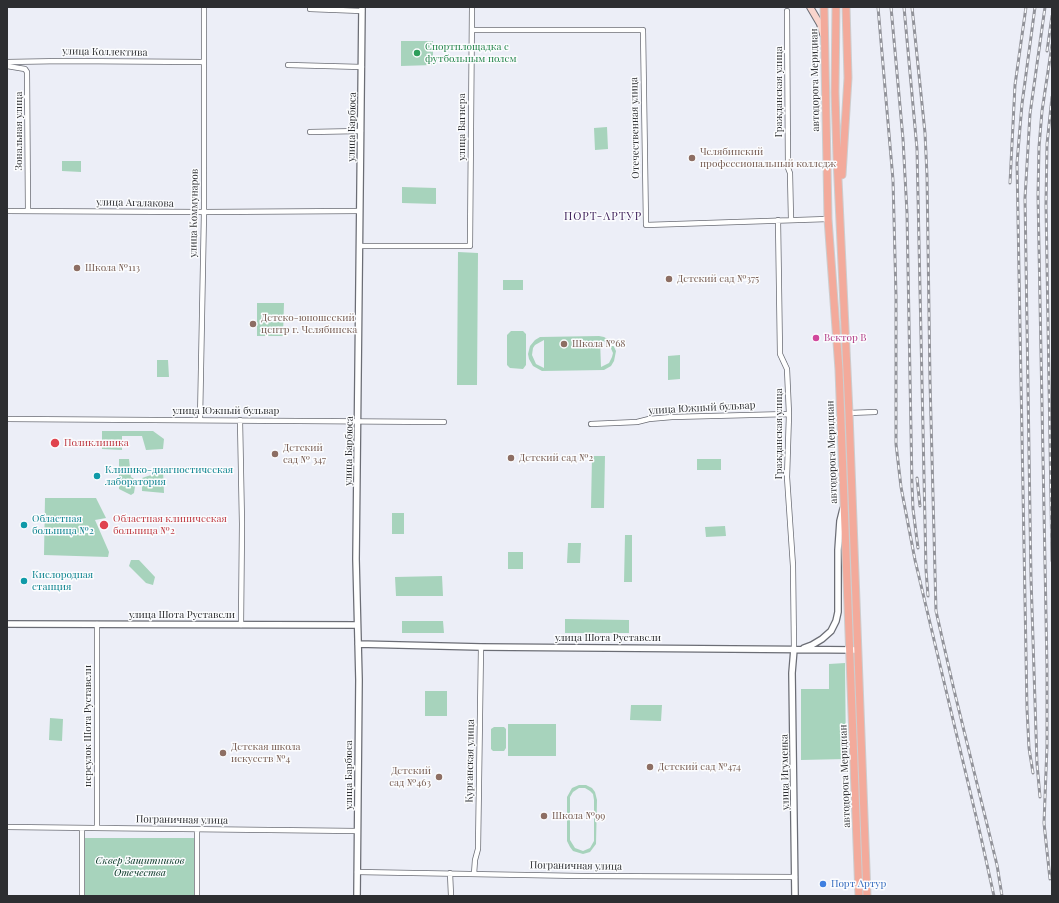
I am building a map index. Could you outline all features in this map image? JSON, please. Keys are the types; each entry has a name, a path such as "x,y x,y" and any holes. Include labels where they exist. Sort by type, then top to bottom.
{"main road":[{"path":"810,7 820,24 824,39"},
{"name":"автодорога Меридиан","path":"824,7 828,219 839,370 859,896"},
{"name":"автодорога Меридиан","path":"836,7 835,92 849,413 866,896"},
{"path":"840,214 848,78 846,7"}],"street":[{"name":"улица Коммунаров","path":"200,420 204,212 204,7"},
{"name":"улица Вагнера","path":"360,246 470,246 472,7"},
{"path":"310,9 362,9"},
{"name":"улица Барбюса","path":"357,896 359,211 362,9"},
{"name":"Гражданская улица","path":"787,11 788,168 790,173 791,220"},
{"name":"Отечественная улица","path":"472,30 643,30 646,225 778,220"},
{"name":"улица Коллектива","path":"7,62 203,62"},
{"path":"288,65 362,67"},
{"name":"Зональная улица","path":"7,66 25,69 27,72 28,211"},
{"path":"310,132 361,131"},
{"name":"улица Агалакова","path":"7,211 359,211"},
{"path":"778,220 828,219"},
{"name":"Гражданская улица","path":"778,220 780,354 787,369 789,414 787,477 793,566 794,649"},
{"path":"849,413 875,412"},
{"name":"улица Южный бульвар","path":"591,424 636,422 672,417 789,414"},
{"name":"улица Южный бульвар","path":"7,419 444,422"},
{"path":"240,420 242,517 241,625"},
{"path":"800,649 812,645 822,639 831,631 836,621 838,612 838,550 840,521 844,505"},
{"name":"улица Шота Руставели","path":"7,624 357,625"},
{"name":"переулок Шота Руставели","path":"97,624 97,828"},
{"name":"улица Шота Руставели","path":"358,644 481,647 858,650"},
{"name":"Курганская улица","path":"474,874 478,848 481,647"},
{"name":"улица Игуменка","path":"794,649 792,673 795,896"},
{"name":"Пограничная улица","path":"7,827 357,831"},
{"path":"82,828 82,896"},
{"path":"197,829 197,896"},
{"name":"Пограничная улица","path":"357,872 795,877"},
{"path":"450,873 451,896"}],"green space":[{"name":"Спортплощадка с футбольным полем","path":"401,41 433,41 433,65 401,66"},
{"path":"607,127 608,149 595,150 594,128"},
{"path":"62,161 81,161 81,172 62,171"},
{"path":"402,187 436,188 436,204 402,203"},
{"path":"458,252 478,253 477,385 457,385"},
{"path":"503,280 523,280 523,290 503,290"},
{"path":"257,303 284,303 283,336 257,336"},
{"path":"511,331 523,331 526,334 526,365 523,369 510,368 507,365 507,335"},
{"path":"540,337 604,337 611,341 616,351 614,361 611,366 604,370 542,371 533,366 528,354 530,346","holes":["544,340 544,368 536,364 532,355 535,345","600,340 609,344 613,353 609,363 601,367"]},
{"path":"680,355 680,379 668,380 668,356"},
{"path":"157,360 168,360 169,377 157,377"},
{"path":"102,431 153,431 164,439 163,449 146,450 142,436 122,436 122,450 102,449"},
{"path":"592,456 605,456 604,508 591,508"},
{"path":"119,459 129,459 131,477 136,480 134,493 131,495 119,489"},
{"path":"697,459 721,459 721,470 697,470"},
{"path":"155,468 163,470 164,493 142,491 142,478 154,474"},
{"path":"45,498 96,498 106,518 95,520 109,552 108,557 44,555"},
{"path":"392,513 404,513 404,534 392,534"},
{"path":"725,526 726,536 706,537 705,527"},
{"path":"625,535 632,535 632,582 624,582"},
{"path":"568,543 581,543 580,563 567,563"},
{"path":"508,552 523,552 523,569 508,569"},
{"path":"131,560 139,560 155,577 153,585 146,583 129,566"},
{"path":"442,576 443,596 396,596 395,577"},
{"path":"565,619 629,620 629,633 565,633"},
{"path":"402,621 443,621 444,633 402,633"},
{"path":"845,663 846,759 801,760 801,689 829,689 829,664"},
{"path":"425,691 447,691 447,716 425,716"},
{"path":"631,705 662,705 661,721 630,720"},
{"path":"50,718 63,719 62,741 49,740"},
{"path":"508,724 556,724 556,756 508,756"},
{"path":"494,727 504,727 506,729 506,748 504,751 493,751 491,749 491,729"},
{"path":"579,785 586,785 592,788 595,792 597,800 596,844 590,852 583,854 573,851 567,841 567,797 572,788","holes":["579,788 585,788 593,794 594,841 590,848 583,851 575,848 570,840 570,797 573,792"]},
{"name":"Сквер Защитников Отечества","path":"85,838 195,838 195,896 85,896"}],"railway":[{"path":"878,7 893,180 896,296 896,444 901,487 915,560 994,896"},
{"path":"891,7 903,139 907,213 912,486 913,509 918,548"},
{"path":"904,7 917,149 926,570 928,596"},
{"path":"912,7 925,133 927,176 930,381 936,611 997,865 1002,896"},
{"path":"1010,183 1015,85 1026,7"},
{"path":"1033,773 1029,748 1027,709 1017,163 1022,104 1035,7"},
{"path":"1040,797 1037,764 1031,578 1025,198 1030,114 1045,7"},
{"path":"1047,51 1052,16"},
{"path":"1050,879 1044,823 1047,746 1047,668 1038,195 1039,147 1042,111 1052,45"},
{"path":"1052,97 1047,144 1046,204 1052,561"},
{"path":"917,478 920,506"}],"place":[{"name":"Спортплощадка с футбольным полем","path":"417,53"},
{"name":"Челябинский профессиональный колледж","path":"692,158"},
{"name":"Школа №113","path":"77,268"},
{"name":"Детский сад №375","path":"669,279"},
{"name":"Детско-юношеский центр г. Челябинска","path":"253,324"},
{"name":"Вектор В","path":"816,338"},
{"name":"Школа №68","path":"564,344"},
{"name":"Поликлиника","path":"55,443"},
{"name":"Детский сад № 347","path":"275,454"},
{"name":"Детский сад №2","path":"511,458"},
{"name":"Клинико-диагностическая лаборатория","path":"97,476"},
{"name":"Областная больница №2","path":"24,525"},
{"name":"Областная клиническая больница №2","path":"104,525"},
{"name":"Кислородная станция","path":"24,581"},
{"name":"Детская школа искусств №4","path":"223,753"},
{"name":"Детский сад №474","path":"650,767"},
{"name":"Детский сад №463","path":"439,777"},
{"name":"Школа №99","path":"544,816"},
{"name":"Порт Артур","path":"823,884"}],"district":[{"name":"ПОРТ-АРТУР","path":"603,217"}]}
